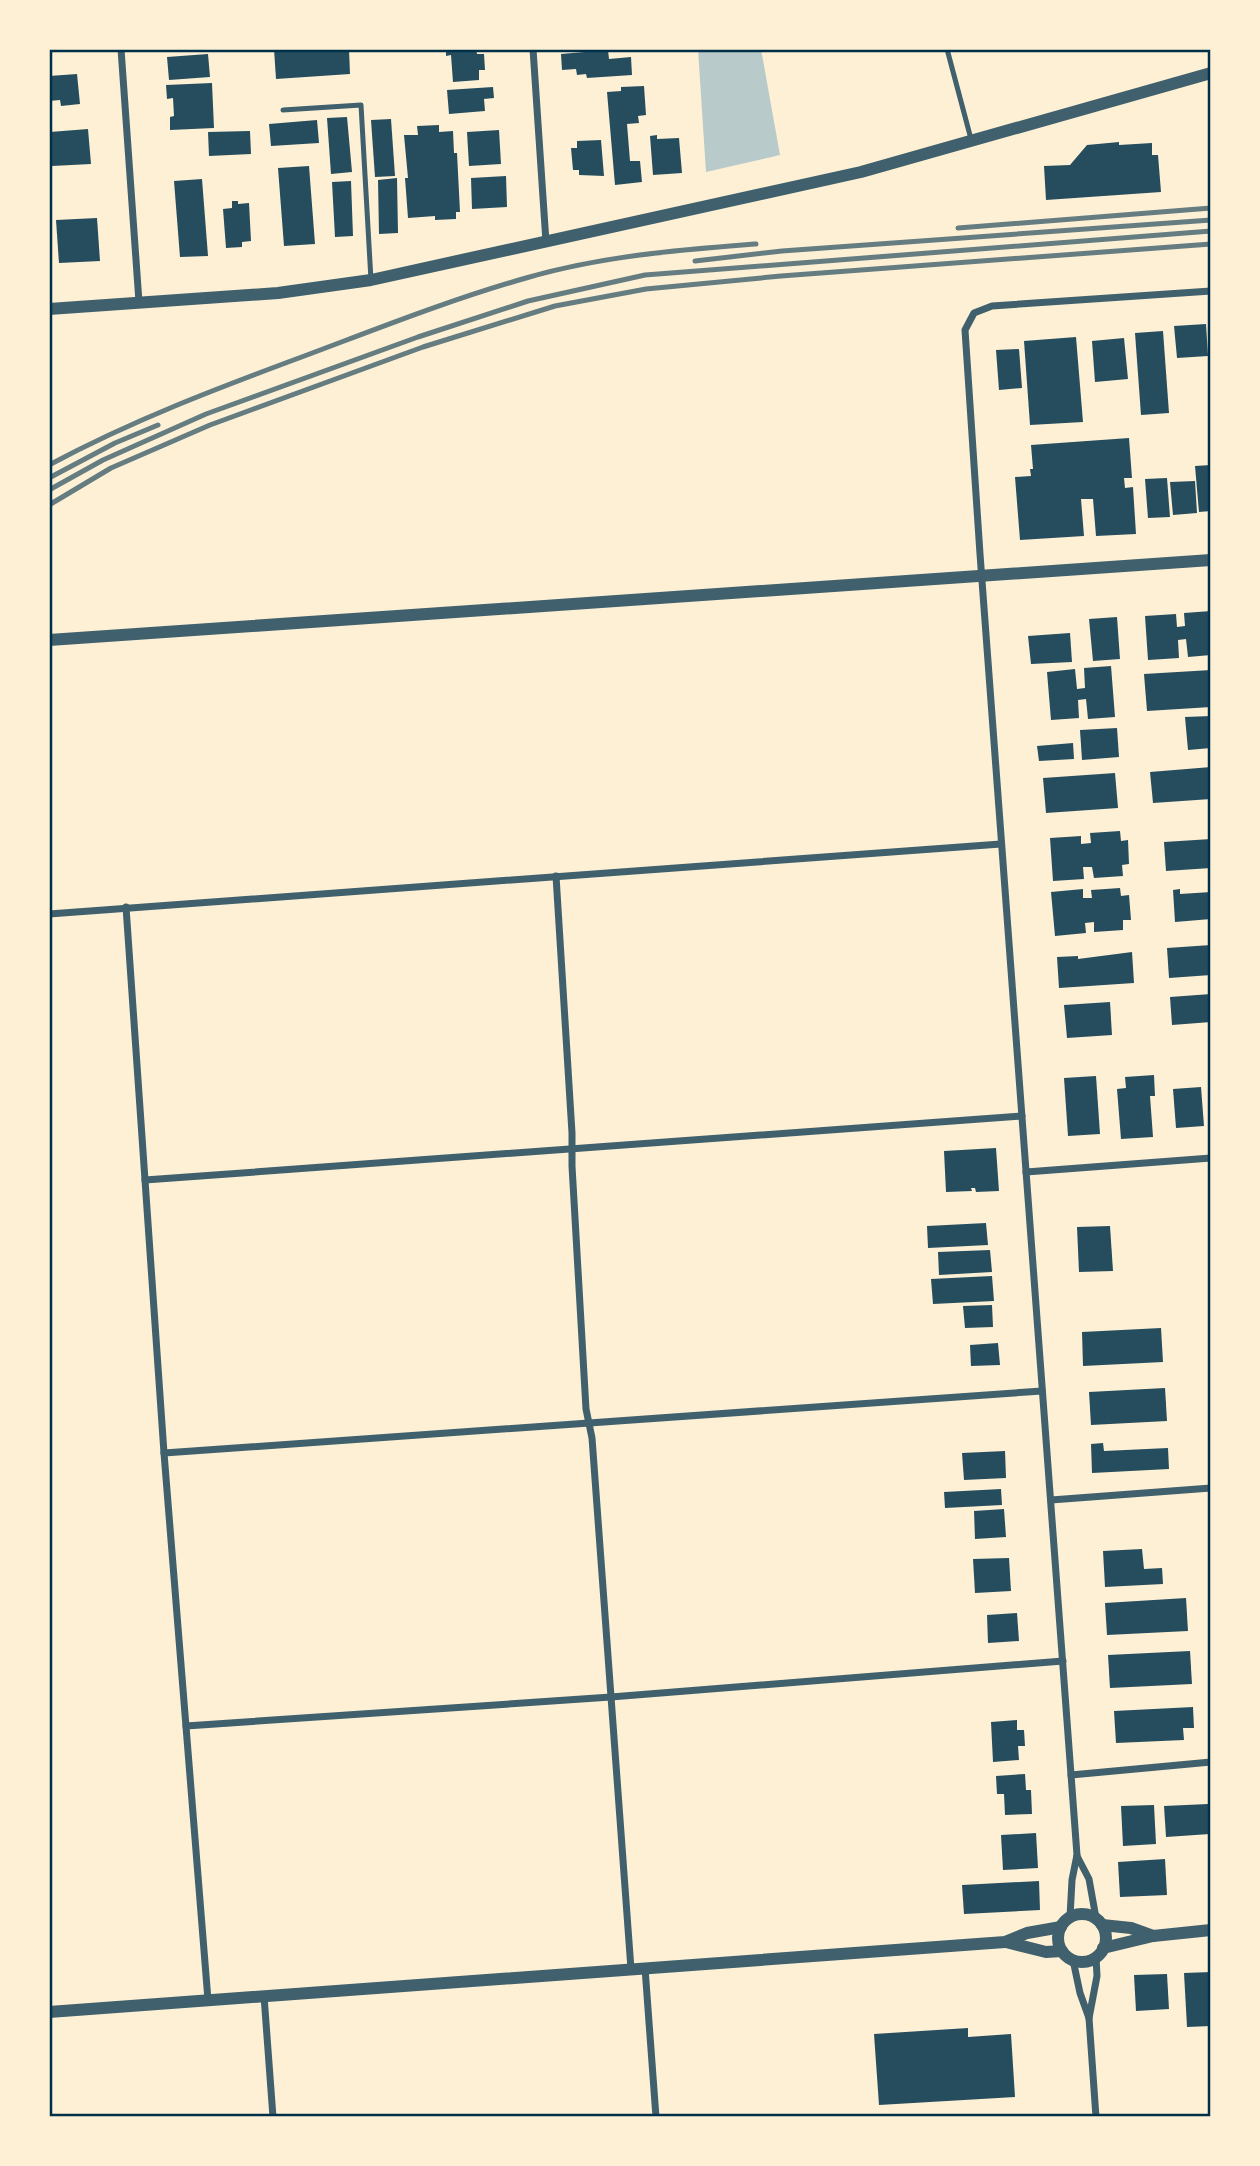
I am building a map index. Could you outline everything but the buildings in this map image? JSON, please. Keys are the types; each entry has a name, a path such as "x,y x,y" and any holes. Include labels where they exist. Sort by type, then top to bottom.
{"street":[{"path":"121,49 139,302"},
{"path":"533,49 546,242"},
{"path":"49,309 278,293 371,280 861,172 1211,74"},
{"path":"1070,1917 1072,1880 1077,1855 965,330 974,313 992,306 1211,291"},
{"path":"49,640 1211,560"},
{"path":"49,914 1001,844"},
{"path":"556,876 588,1424 592,1438 631,1969"},
{"path":"126,908 164,1453 208,2000"},
{"path":"145,1180 1022,1116"},
{"path":"1026,1172 1211,1158"},
{"path":"164,1453 1042,1391"},
{"path":"1051,1500 1211,1488"},
{"path":"186,1726 611,1697 1062,1661"},
{"path":"1071,1775 1211,1762"},
{"path":"1077,1855 1089,1879 1099,1922 1105,1933 1089,2018 1096,2117"},
{"path":"1005,1942 1027,1933 1060,1927 1070,1917 1083,1914 1099,1922 1131,1928 1153,1936"},
{"path":"1060,1927 1058,1940 1068,1955 1089,2018"},
{"path":"49,2012 1005,1942 1089,1960 1100,1952 1153,1936 1211,1930"},
{"path":"645,1968 656,2117"},
{"path":"264,1995 273,2117"}],"lane":[{"path":"947,49 971,142"},
{"path":"283,110 361,104 371,280"}],"shaded area":[{"path":"698,49 761,49 780,155 706,172"}],"railway":[{"path":"958,228 1211,208"},
{"path":"695,261 782,251 1211,220"},
{"path":"49,490 103,460 206,414 418,337 528,301 645,275 1211,231"},
{"path":"49,465 112,433 208,392 498,286 554,270 611,259 756,244"},
{"path":"49,505 111,468 210,425 423,347 555,306 646,289 781,276 1211,244"},
{"path":"49,478 115,443 158,425"}]}
